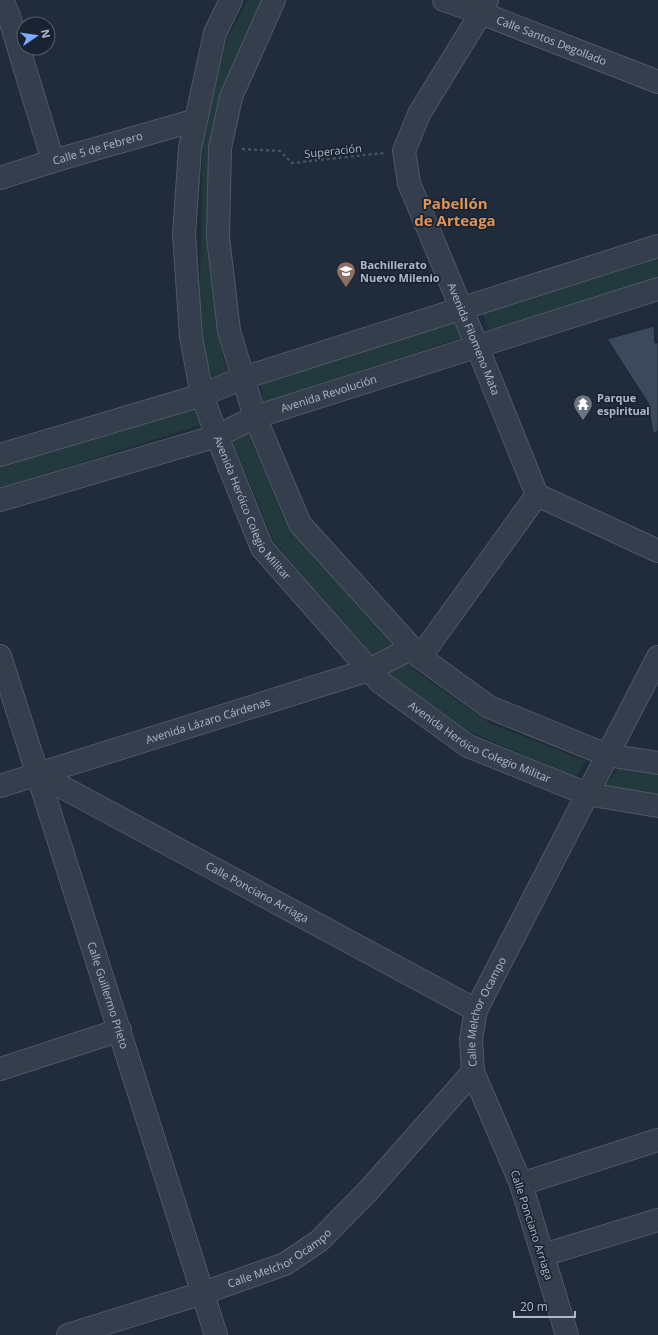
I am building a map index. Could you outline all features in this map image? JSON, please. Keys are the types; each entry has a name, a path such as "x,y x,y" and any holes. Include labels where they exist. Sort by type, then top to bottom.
{"street":[{"path":"2,0 9,16 53,161"},
{"name":"Avenida Heróico Colegio Militar","path":"232,0 215,33 190,148 184,234 191,337 202,395 262,548 380,682 468,746 587,794 658,806"},
{"path":"274,0 231,97 220,148 218,236 229,331 255,417 300,524 416,653 489,707 607,755 658,763"},
{"name":"Calle Santos Degollado","path":"444,0 484,6 658,82"},
{"path":"404,151 419,114 484,6"},
{"name":"Calle 5 de Febrero","path":"0,178 53,161 196,120"},
{"name":"Avenida Filomeno Mata","path":"404,151 409,183 537,495"},
{"path":"0,455 202,395 243,378 658,246"},
{"name":"Avenida Revolución","path":"0,500 217,436 255,417 658,289"},
{"path":"416,653 537,495 658,550"},
{"name":"Avenida Lázaro Cárdenas","path":"0,786 369,670 416,653"},
{"name":"Calle Guillermo Prieto","path":"0,656 216,1335"},
{"name":"Calle Melchor Ocampo","path":"68,1335 203,1293 285,1264 319,1241 368,1191 473,1072 471,1039 476,1010 658,657"},
{"name":"Calle Ponciano Arriaga","path":"38,774 476,1010"},
{"path":"0,1069 120,1030"},
{"name":"Calle Ponciano Arriaga","path":"473,1072 521,1184 567,1335"},
{"path":"521,1184 658,1140"},
{"path":"543,1256 658,1220"}],"path":[{"name":"Superación","path":"220,148 280,151 292,163 404,151"}],"green space":[{"path":"248,0 268,0 225,146 217,331 227,373 212,378 199,331 203,141 227,39"},
{"path":"658,253 658,278 491,332 480,309"},
{"path":"463,318 469,335 264,403 258,373"},
{"path":"197,406 204,424 0,488 0,464"},
{"path":"248,433 289,529 414,670 491,724 586,761 575,777 469,731 391,676 274,542 232,440"},
{"path":"619,768 658,774 658,794 604,786"}],"building":[{"path":"654,326 655,343 658,342 658,431 653,433 648,403 607,339"}],"place":[{"name":"Bachillerato Nuevo Milenio","path":"346,288"},
{"name":"Parque espiritual","path":"583,421"}],"district":[{"name":"Pabellón de Arteaga","path":"455,212"}]}
